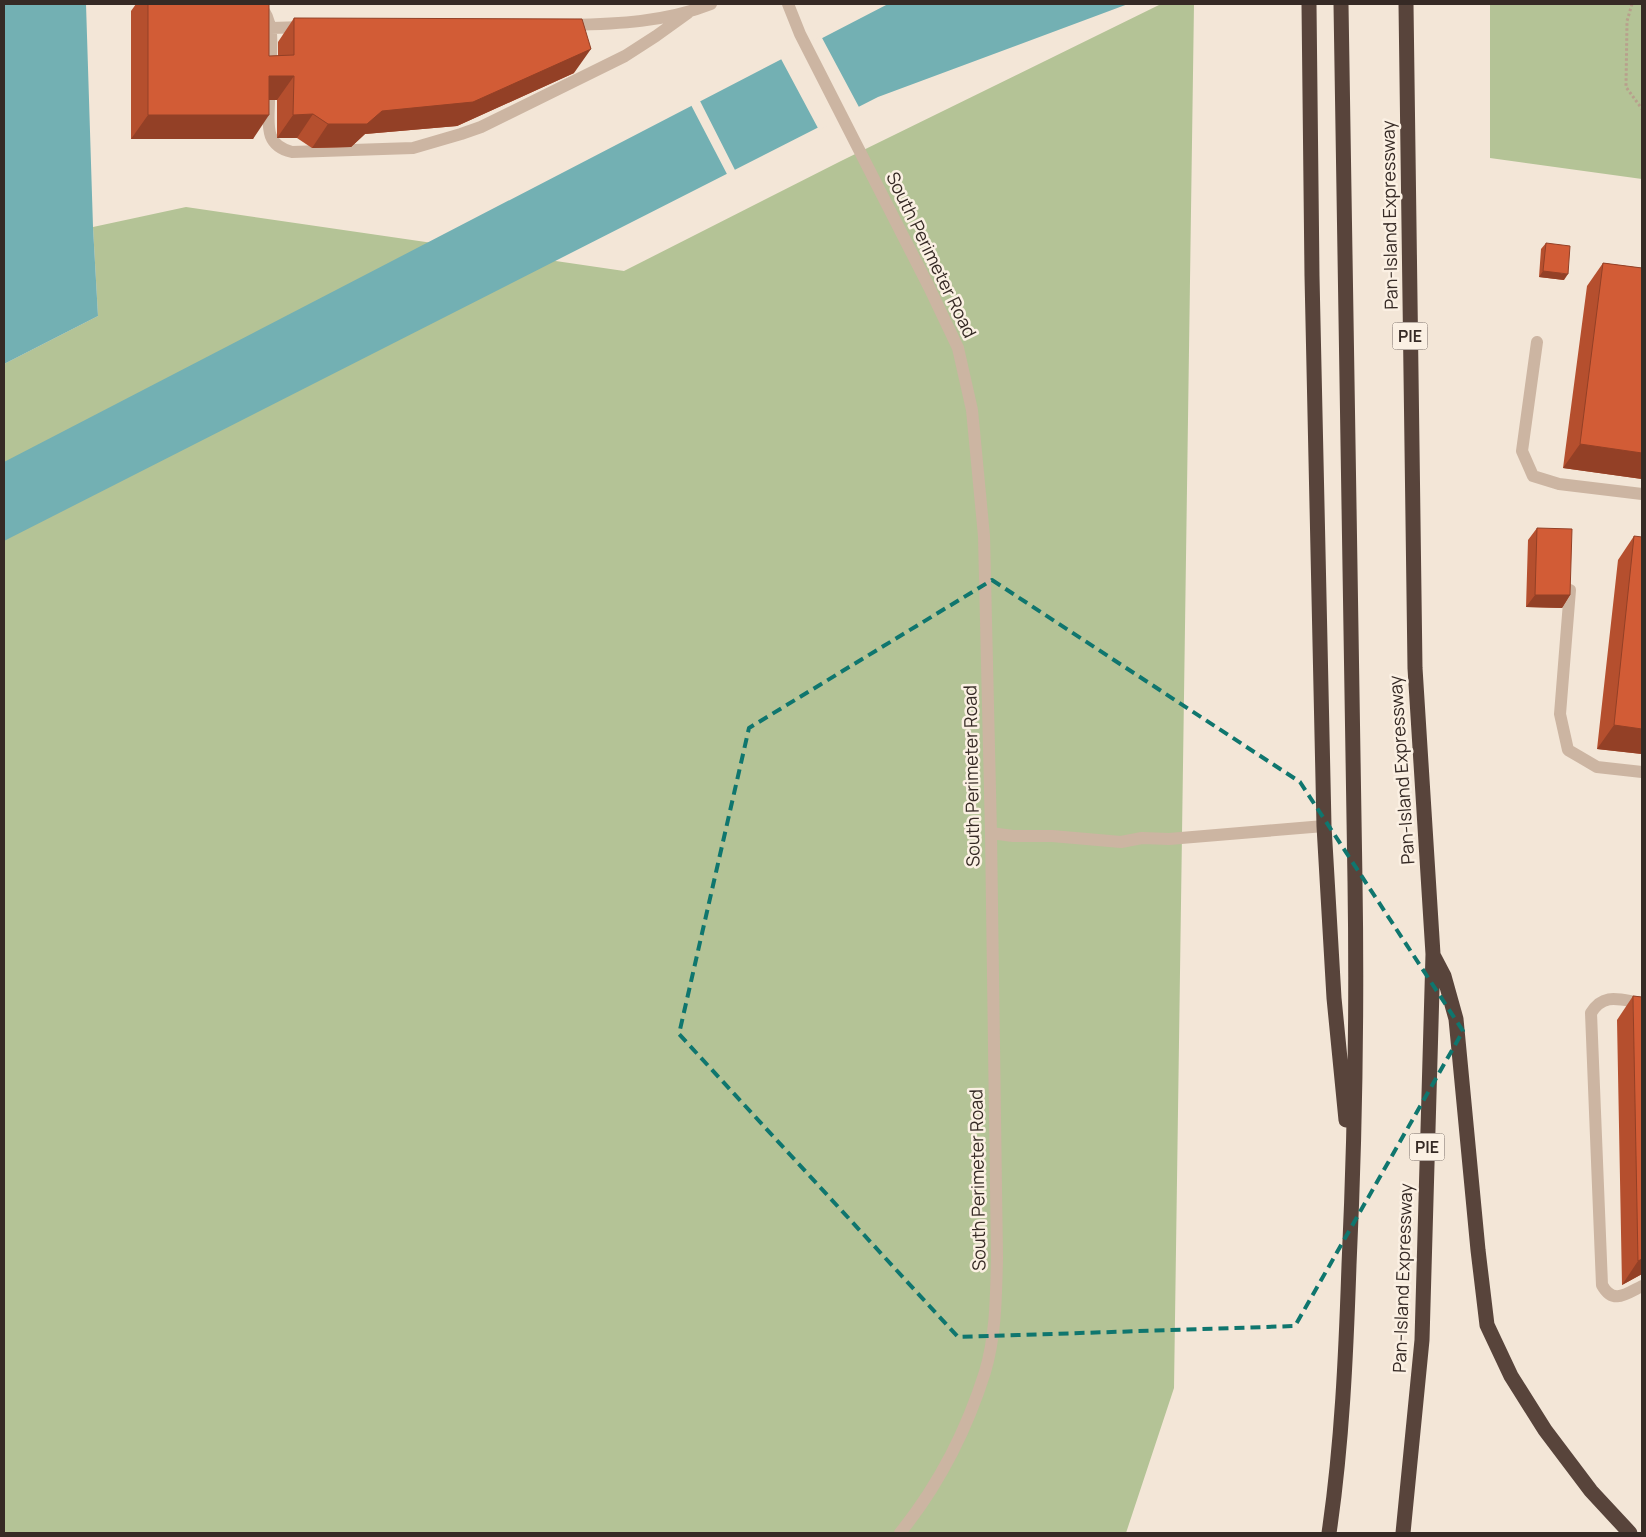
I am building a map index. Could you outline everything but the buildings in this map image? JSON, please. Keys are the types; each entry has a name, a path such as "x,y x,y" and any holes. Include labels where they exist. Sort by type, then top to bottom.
{"highway":[{"path":"1309,4 1312,276 1324,826 1334,998 1352,1194"},
{"path":"1329,1533 1335,1492 1346,1340 1352,1194 1356,986 1349,465 1342,199 1341,4"},
{"name":"Pan-Island Expressway","path":"1403,1533 1422,1340 1433,954 1415,668 1406,4"},
{"path":"1433,954 1444,976 1456,1019 1487,1325 1511,1376 1545,1430 1592,1491 1630,1533"}],"lane":[{"path":"259,4 266,11 271,28 270,79"},
{"path":"556,25 616,24 688,13 711,4"},
{"name":"South Perimeter Road","path":"788,4 800,34 958,348 972,410 984,536 991,833 997,1258 995,1313 985,1370 964,1427 935,1484 900,1533"},
{"path":"269,100 268,130 274,142 285,150 292,152 414,148 481,127 549,94 625,56 688,13"},
{"path":"271,28 320,27"},
{"path":"1538,342 1522,451 1533,476 1559,484 1642,494"},
{"path":"1570,590 1560,714 1568,750 1598,767 1642,772"},
{"path":"991,833 1121,842 1142,838 1169,840 1324,826"},
{"path":"1642,1003 1606,999 1597,1004 1591,1013 1602,1285 1607,1294 1613,1297 1623,1295 1642,1286"}],"path":[{"path":"1632,4 1627,21 1626,87 1642,109"}],"highlighted area":[{"path":"992,580 1300,782 1463,1031 1295,1326 958,1337 679,1034 749,728"}],"green space":[{"path":"1161,4 1194,4 1174,1388 1126,1533 4,1533 4,364 98,316 93,227 186,207 624,271 841,161"},
{"path":"1490,4 1642,4 1642,179 1490,158"}],"water":[{"path":"4,4 86,4 93,227 98,316 4,364"},
{"path":"888,4 1128,4 878,97 4,541 4,462"}],"pier":[{"path":"821,36 860,109 819,130 780,57"},
{"path":"699,99 736,172 728,176 690,103"}]}
